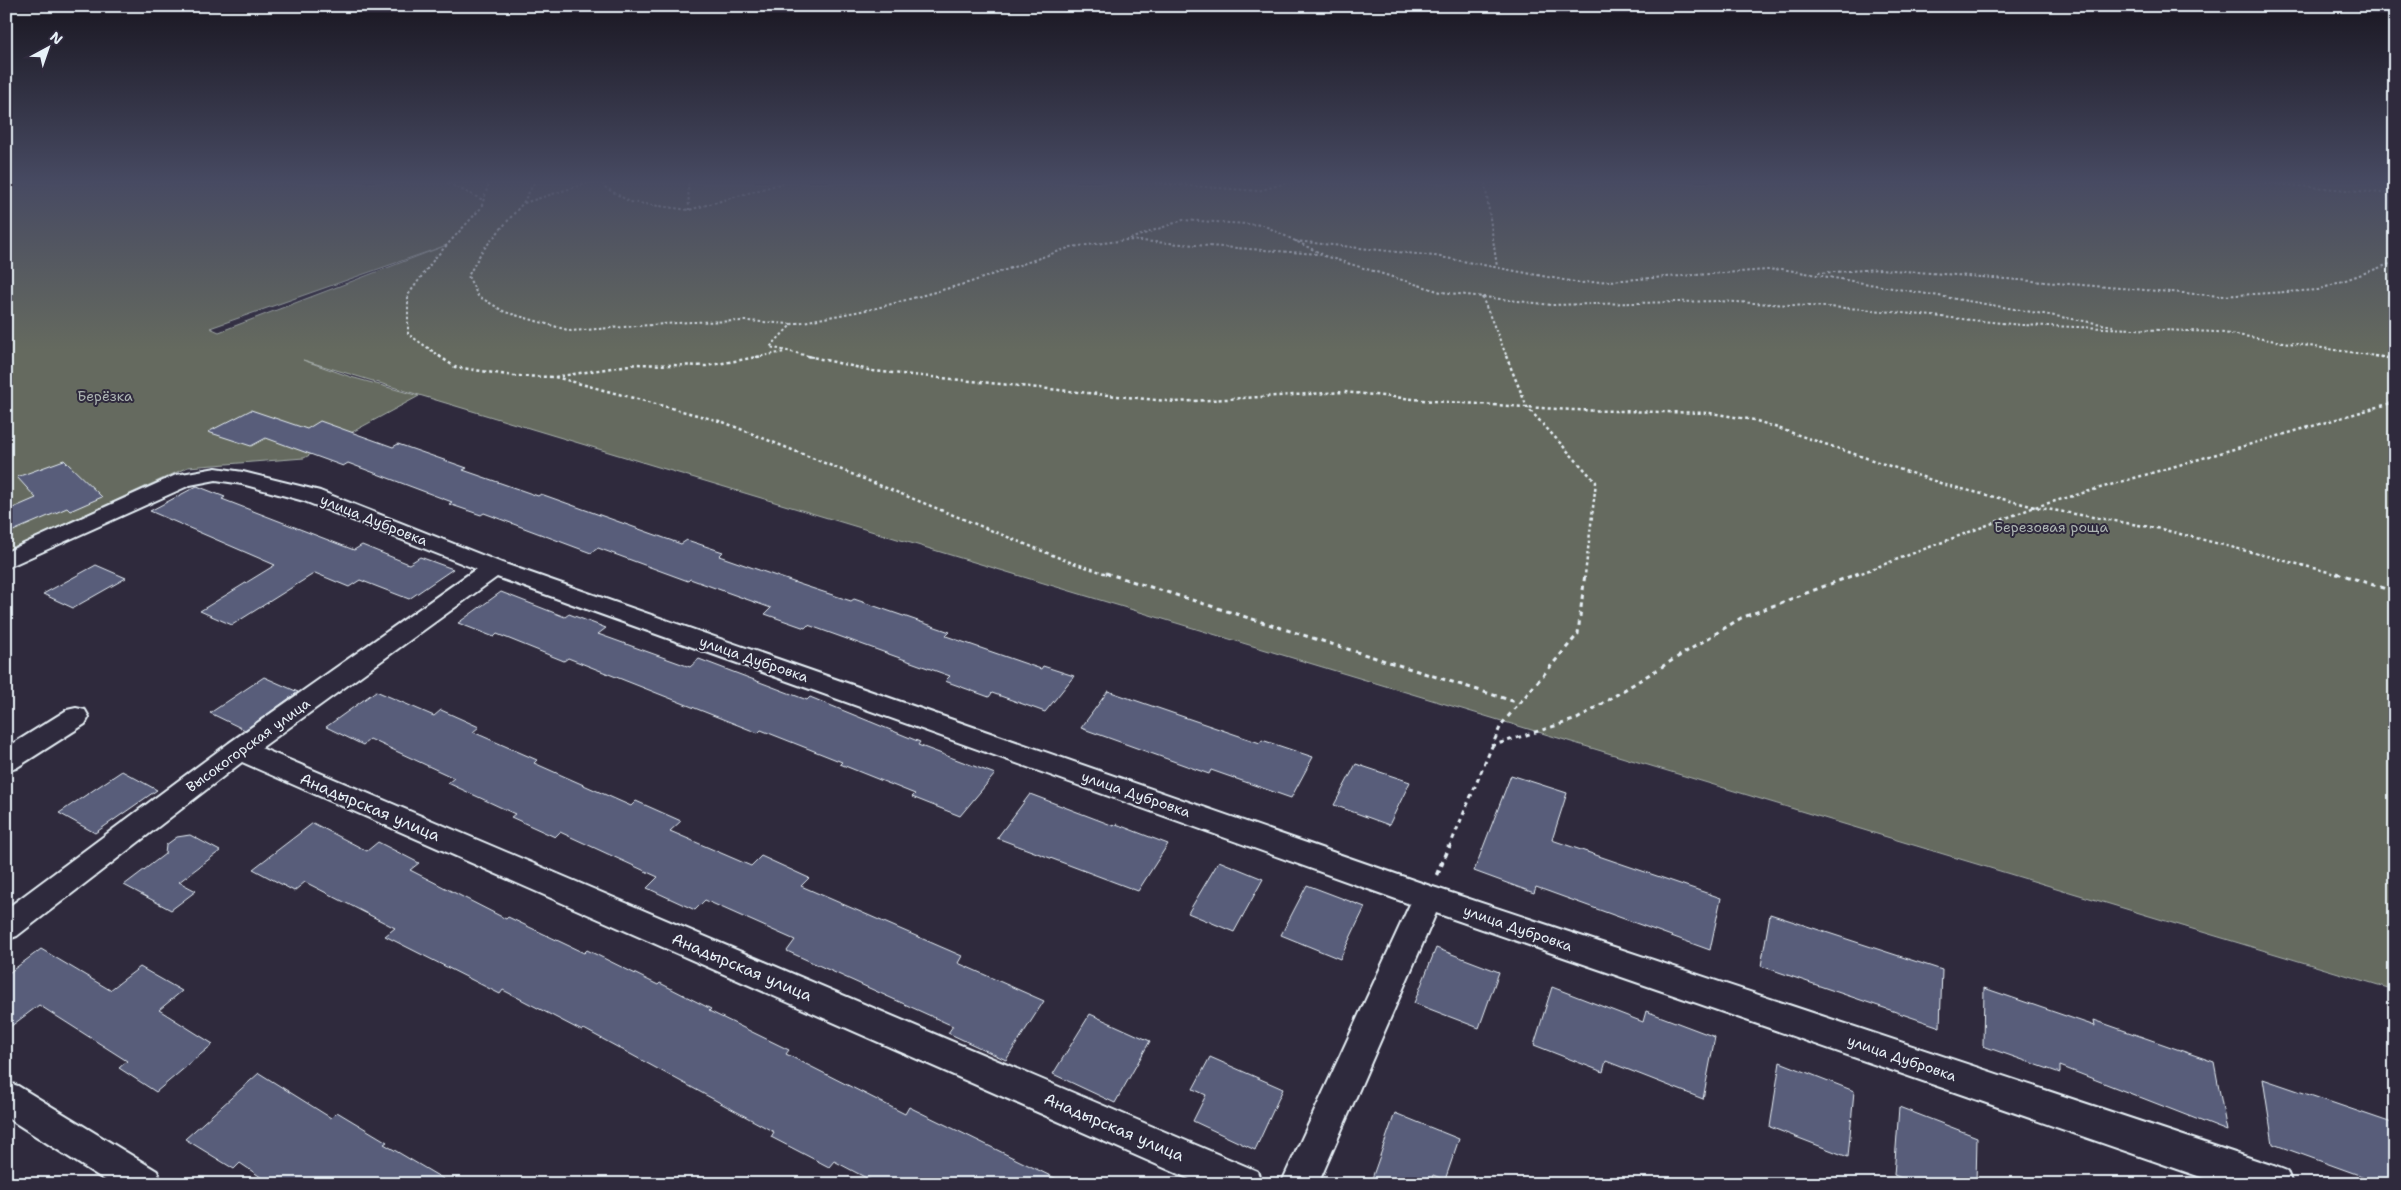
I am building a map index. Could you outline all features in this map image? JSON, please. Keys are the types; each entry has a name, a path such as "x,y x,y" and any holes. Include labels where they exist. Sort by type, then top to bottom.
{"street":[{"name":"улица Дубровка","path":"6,561 112,510 184,480 216,474 243,478 312,496 494,568 1428,898 2274,1184"},
{"name":"Высокогорская улица","path":"6,927 239,750 494,568"},
{"path":"6,761 76,717"},
{"name":"Анадырская улица","path":"239,750 1244,1184"},
{"path":"1300,1184 1428,898"},
{"path":"6,1098 144,1184"}],"path":[{"path":"453,239 435,258 408,295 408,334 455,367 514,376 555,377 636,364 706,366 788,351"},
{"path":"493,239 482,251 468,276 478,296 505,312 571,331 701,322 748,321 792,324 877,308 971,282 1071,247 1128,240 1318,254 1441,292 1552,305 1718,302 1863,309 2022,325 2217,332 2395,359"},
{"path":"1128,240 1132,239"},
{"path":"1290,239 1329,258"},
{"path":"1493,239 1497,268"},
{"path":"1295,241 1435,256 1580,283 1782,269 2125,329"},
{"path":"1812,274 1880,269 2221,296 2318,290 2395,262"},
{"path":"1428,898 1500,725 1578,634 1596,482 1527,407 1482,297"},
{"path":"792,324 770,347 873,371 1176,402 1344,392 1433,401 1527,407 1710,413 1754,420 1946,486 2035,507 2161,529 2320,568 2395,592"},
{"path":"555,377 723,422 1067,561 1519,703"},
{"path":"1491,746 1577,719 1741,618 2035,507 2395,402"}],"green space":[{"name":"Березовая роща","path":"6,239 2395,239 2395,990 303,360 351,377 419,396 304,458 188,467 6,551","holes":["447,245 219,332 210,328"]}],"building":[{"path":"251,410 307,429 320,421 393,447 398,444 467,468 463,470 538,496 541,494 681,544 687,540 723,552 719,556 799,584 851,601 854,599 950,632 946,636 1041,669 1043,666 1074,676 1045,712 992,693 989,697 945,681 950,676 808,625 805,628 765,614 771,608 690,579 688,581 598,548 591,553 484,513 481,515 449,504 452,502 348,463 343,466 266,438 251,446 208,432"},
{"path":"64,460 102,497 70,511 67,508 6,534 6,511 36,498 17,477"},
{"path":"197,486 225,497 222,499 354,550 362,545 409,564 420,557 453,569 409,599 360,580 349,587 315,573 232,625 200,611 275,565 150,511"},
{"path":"96,565 126,578 73,608 43,594"},
{"path":"501,592 565,617 569,614 606,628 598,634 690,667 699,659 807,700 810,697 920,742 918,745 995,774 960,816 912,797 915,794 840,764 842,762 761,730 758,733 568,658 564,661 497,634 494,637 458,623"},
{"path":"264,677 298,692 245,730 210,713"},
{"path":"376,691 434,716 441,710 479,727 473,732 537,760 534,763 631,806 636,801 681,821 670,831 751,866 761,856 809,878 801,886 962,956 958,963 1044,1001 1006,1060 948,1033 953,1026 787,951 795,940 705,900 695,910 647,888 658,877 560,832 555,837 511,817 515,814 448,783 454,778 370,739 363,745 326,727"},
{"path":"1108,691 1260,743 1262,740 1313,757 1291,798 1211,770 1209,774 1081,728"},
{"path":"1356,764 1410,782 1389,825 1334,805"},
{"path":"122,771 157,790 95,833 59,813"},
{"path":"1511,775 1567,793 1552,840 1721,898 1710,950 1536,887 1534,893 1474,871"},
{"path":"1030,794 1168,844 1138,891 997,838"},
{"path":"313,823 367,851 378,842 419,863 410,870 506,919 508,917 584,953 587,950 658,985 660,983 711,1009 709,1011 789,1050 786,1054 905,1114 909,1107 1067,1184 878,1184 834,1161 829,1167 771,1137 774,1132 584,1029 582,1031 503,990 500,994 385,936 395,928 305,882 294,891 253,869"},
{"path":"190,835 220,851 179,882 196,891 171,910 124,885 165,854 166,845 177,837"},
{"path":"1219,861 1263,879 1234,932 1188,913"},
{"path":"1307,885 1365,907 1340,959 1281,935"},
{"path":"1770,914 1942,970 1940,1027 1761,966"},
{"path":"1436,948 1499,972 1479,1028 1414,1003"},
{"path":"41,949 110,990 140,967 182,991 159,1010 213,1044 156,1092 119,1068 127,1061 39,1005 6,1030 6,975"},
{"path":"1552,987 1643,1022 1646,1011 1715,1037 1703,1099 1606,1061 1603,1072 1534,1045"},
{"path":"1984,988 2095,1026 2094,1020 2214,1062 2227,1131 2060,1066 2060,1073 1983,1046"},
{"path":"1090,1014 1150,1041 1115,1103 1053,1074"},
{"path":"1210,1057 1283,1089 1255,1150 1193,1121 1206,1095 1193,1089"},
{"path":"1780,1062 1854,1091 1848,1157 1770,1127"},
{"path":"259,1073 331,1118 337,1112 387,1142 384,1144 452,1184 271,1184 240,1163 234,1169 185,1139"},
{"path":"2263,1079 2395,1124 2395,1184 2384,1184 2273,1144"},
{"path":"1899,1107 1977,1137 1976,1184 1917,1184 1894,1175"},
{"path":"1395,1113 1459,1139 1445,1180 1433,1175 1430,1184 1370,1184"}],"park label":[{"name":"Берёзка","path":"105,396"}]}
